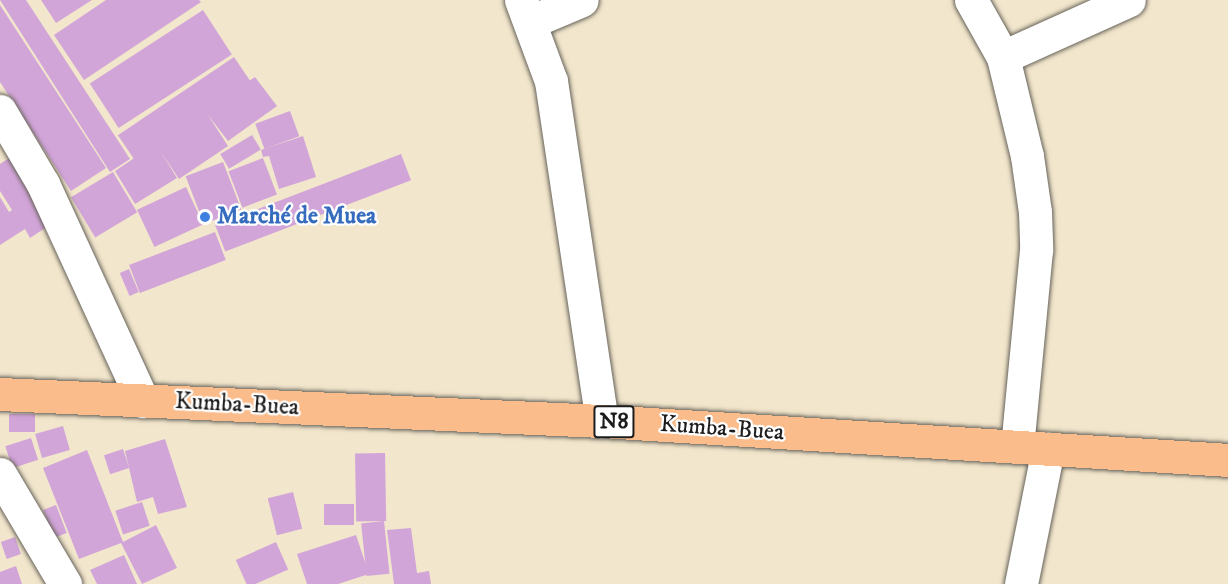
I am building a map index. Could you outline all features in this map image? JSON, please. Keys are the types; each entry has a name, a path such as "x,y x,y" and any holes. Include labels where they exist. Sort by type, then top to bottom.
{"highway":[{"name":"Kumba-Buea","path":"0,394 602,421 1228,460"}],"street":[{"path":"582,0 525,11 551,81 602,421"},
{"path":"971,0 1003,57 1025,145 1035,212 1033,448 1021,584"},
{"path":"1003,57 1129,0"},
{"path":"0,111 43,183 143,401"},
{"path":"0,474 65,584"}],"building":[{"path":"0,0 26,0 130,159 110,172"},
{"path":"41,0 92,0 56,23"},
{"path":"106,0 199,0 201,2 84,80 54,35"},
{"path":"0,5 106,168 71,191 0,82"},
{"path":"203,10 232,54 119,128 90,84"},
{"path":"234,57 250,81 134,159 118,135"},
{"path":"255,77 277,106 228,141 208,115 228,146 179,179 161,152 177,178 135,204 115,171"},
{"path":"290,111 299,136 264,149 255,124"},
{"path":"252,135 261,150 229,169 220,154"},
{"path":"303,136 316,177 279,189 269,156 263,157 261,150"},
{"path":"20,151 59,219 30,238 25,229 0,245 0,197 9,212 12,210 0,191 0,164"},
{"path":"401,154 411,180 225,251 215,225"},
{"path":"263,158 277,194 242,208 228,171"},
{"path":"223,162 241,210 204,224 186,176"},
{"path":"113,172 137,212 95,238 71,197"},
{"path":"186,187 203,224 154,247 137,210"},
{"path":"215,232 226,260 140,293 129,265"},
{"path":"129,269 139,292 130,296 120,273"},
{"path":"9,414 35,414 35,432 9,432"},
{"path":"63,426 70,450 42,458 35,434"},
{"path":"31,438 38,460 12,468 5,446"},
{"path":"165,439 187,507 158,514 153,497 137,502 125,451"},
{"path":"123,449 129,468 110,474 104,455"},
{"path":"87,450 123,542 156,525 177,568 142,584 121,543 79,559 43,468"},
{"path":"385,453 386,521 356,522 355,454"},
{"path":"293,492 302,529 277,535 268,498"},
{"path":"142,502 150,526 123,534 115,511"},
{"path":"324,504 354,504 354,525 324,525"},
{"path":"56,505 67,533 54,538 43,510"},
{"path":"384,521 390,574 367,576 361,523"},
{"path":"411,528 417,573 429,571 431,584 394,584 387,530"},
{"path":"356,535 369,574 338,584 307,584 297,554"},
{"path":"15,537 21,554 7,559 1,542"},
{"path":"276,542 288,569 255,584 247,584 236,560"},
{"path":"124,555 137,584 97,584 90,570"},
{"path":"16,566 22,584 0,584 0,572"}],"place":[{"name":"Marché de Muea","path":"205,217"}]}
